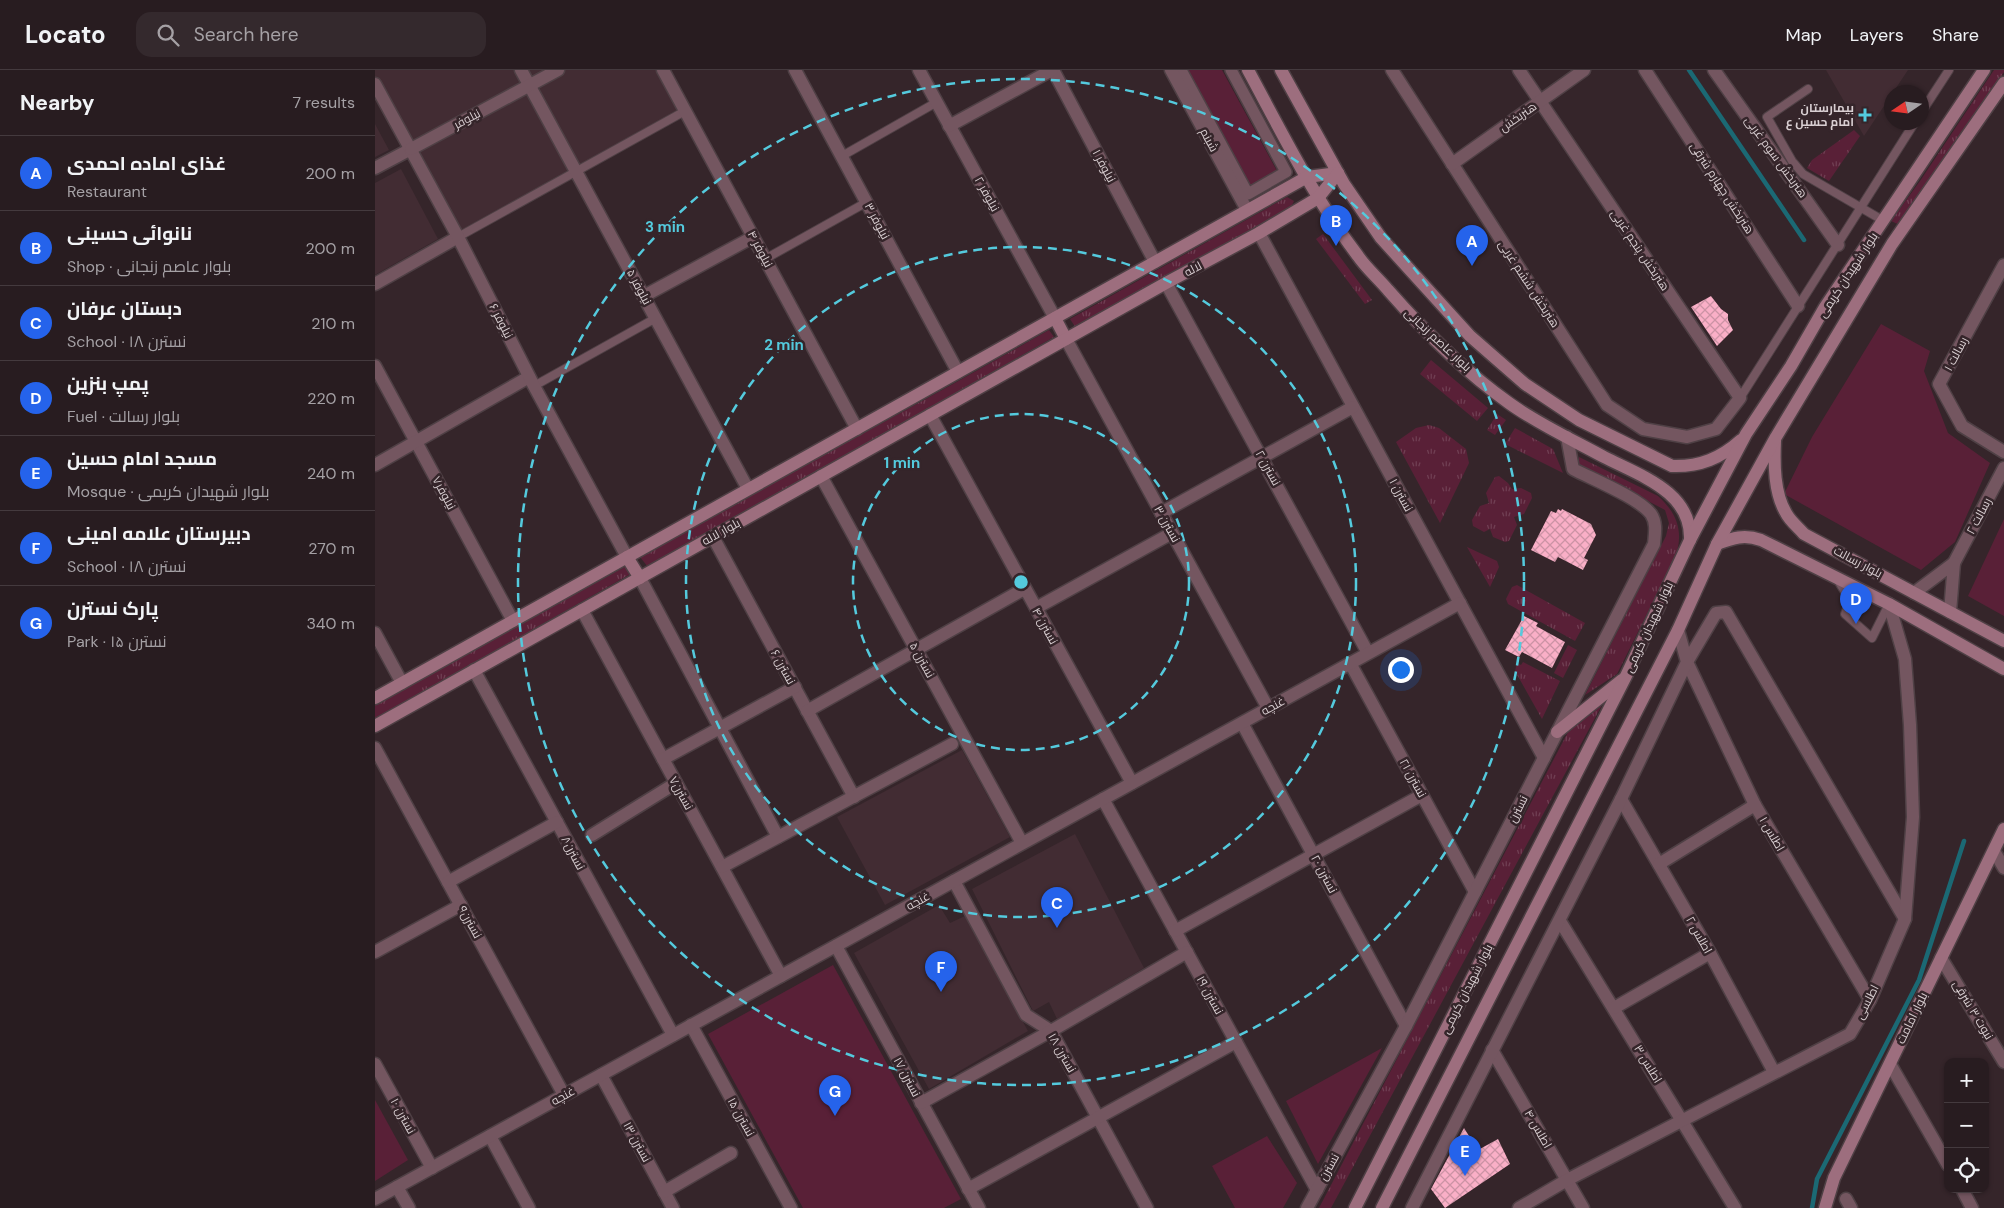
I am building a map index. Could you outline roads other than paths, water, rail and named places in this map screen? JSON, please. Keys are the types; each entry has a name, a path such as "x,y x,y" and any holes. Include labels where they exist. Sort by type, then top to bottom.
{"main road":[{"name":"بلوار عاصم زنجانی","path":"1248,70 1318,198 1358,256 1405,309 1453,357 1509,403 1567,437 1662,487 1678,501 1687,516 1691,527 1690,540"},
{"name":"بلوار عاصم زنجانی","path":"1281,70 1338,173 1381,238 1470,336 1525,384 1572,415 1673,466 1702,464 1717,458 1733,447 1746,434"},
{"name":"بلوار شهیدان کریمی","path":"1355,1208 1626,676 1690,540 1746,434 1791,366 1825,307 1984,70"},
{"name":"بلوار شهیدان کریمی","path":"1383,1208 1678,630 1717,544 1776,437 1892,244 2004,83"},
{"path":"1307,177 1338,173"},
{"path":"1318,198 1338,173"},
{"name":"لاله","path":"1055,318 1307,177"},
{"name":"لاله","path":"1066,339 1259,233 1318,198"},
{"path":"1055,318 1066,339"},
{"name":"بلوار لاله","path":"375,698 1055,318"},
{"name":"بلوار لاله","path":"375,726 1066,339"},
{"name":"بلوار رسالت","path":"1776,437 1774,461 1785,512 1805,534 2004,641"},
{"name":"بلوار رسالت","path":"1717,544 1740,536 1751,536 1835,575 2004,669"},
{"path":"627,557 640,578"},
{"path":"1557,732 1626,676"},
{"name":"بلوار امامت","path":"1825,1208 1834,1178 2004,829"}],"street":[{"name":"نیلوفر ۵","path":"521,70 748,489"},
{"name":"نیلوفر","path":"375,168 558,70"},
{"name":"نیلوفر ۴","path":"663,70 857,429"},
{"name":"نیلوفر ۳","path":"795,70 958,372"},
{"name":"نیلوفر ۲","path":"919,70 1055,318"},
{"path":"949,126 1052,70"},
{"name":"نیلوفر ۱","path":"1052,70 1155,262"},
{"name":"شبنم","path":"1171,70 1247,210"},
{"path":"1181,70 1248,194 1286,172 1231,70"},
{"name":"هنربخش ششم غربی","path":"1393,70 1607,405 1643,429 1687,437 1716,430 1740,398"},
{"name":"هنربخش پنجم غربی","path":"1519,70 1740,398"},
{"name":"هنربخش","path":"1452,164 1584,70"},
{"name":"هنربخش چهارم شرقی","path":"1645,70 1798,306"},
{"name":"هنربخش سوم غربی","path":"1714,70 1839,245"},
{"name":"نیلوفر ۶","path":"375,84 458,237 531,381 627,557"},
{"name":"نسترن ۱","path":"1259,233 1544,758"},
{"path":"375,284 458,237"},
{"path":"644,296 753,237"},
{"name":"رسالت ۱","path":"2004,265 1939,384 1962,426 2004,452"},
{"name":"نسترن ۲","path":"1166,283 1368,653"},
{"name":"نسترن ۳","path":"1066,339 1268,708"},
{"name":"نیلوفر۷","path":"375,366 513,621"},
{"path":"375,465 531,381"},
{"path":"1161,513 1353,407"},
{"name":"نسترن ۴","path":"930,415 1132,783"},
{"name":"نسترن","path":"1307,1208 1407,1026 1654,544 1656,529 1651,514 1640,504 1573,470 1567,437"},
{"name":"رسالت ۲","path":"1954,563 2004,468"},
{"name":"نسترن ۵","path":"821,476 1022,844"},
{"path":"1036,608 1172,533"},
{"name":"نسترن ۶","path":"713,537 854,797"},
{"path":"1914,592 1954,563"},
{"path":"1950,612 1954,563"},
{"path":"640,578 778,837"},
{"path":"807,710 1024,589"},
{"name":"غنچه","path":"375,1199 1460,603"},
{"name":"اطلسی","path":"1519,1208 1567,1180 1850,1034 1870,1000 1905,920 1913,817 1910,725 1905,659 1889,604"},
{"name":"نسترن۷","path":"582,610 781,976"},
{"path":"1412,1208 1560,921 1687,662 1716,613 1726,612 1905,920"},
{"name":"اطلس ۱","path":"1678,630 1687,662 1755,805 1870,1000"},
{"path":"375,633 402,683"},
{"name":"نسترن ۲۱","path":"1350,663 1475,892"},
{"name":"نسترن۸","path":"474,670 673,1035"},
{"path":"663,759 795,687"},
{"name":"نسترن ۲۰","path":"1242,723 1407,1026"},
{"path":"722,867 952,744"},
{"name":"نسترن۹","path":"375,748 564,1095"},
{"path":"592,835 676,784"},
{"path":"1175,931 1422,795"},
{"name":"نسترن ۱۹","path":"1103,799 1317,1190"},
{"name":"اطلس ۲","path":"1621,799 1710,953 1774,1072"},
{"path":"1659,864 1755,805"},
{"path":"448,882 557,822"},
{"path":"1994,851 2004,868"},
{"name":"نسترن ۱۸","path":"954,881 1026,1015 1051,1031 1147,1208"},
{"path":"375,952 461,905"},
{"name":"اطلس ۳","path":"1560,921 1735,1208"},
{"name":"نسترن ۱۷","path":"836,946 979,1208"},
{"path":"921,1103 1051,1031 1187,952"},
{"path":"1614,1008 1710,953"},
{"name":"نبوت ۳ شرقی","path":"1941,958 2004,1062"},
{"name":"نسترن ۱۵","path":"691,1025 791,1208"},
{"path":"968,1189 1236,1042"},
{"name":"اطلس ۴","path":"1492,1050 1583,1208"},
{"name":"نسترن ۱۰","path":"375,1064 432,1168"},
{"path":"1890,1064 1944,1158"},
{"name":"نسترن ۱۳","path":"601,1075 673,1208"},
{"path":"490,1136 529,1208"},
{"path":"665,1192 731,1153"},
{"path":"397,1186 409,1208"},
{"path":"1964,1193 1972,1208"}],"lane":[{"path":"1929,101 1949,70"},
{"path":"1808,89 1767,117 1792,161 1803,174 1883,221"},
{"path":"841,156 937,102"},
{"path":"458,237 685,111"},
{"path":"1740,398 1839,245 1910,130"},
{"path":"765,259 867,202"},
{"path":"531,381 656,318"},
{"path":"1835,575 1850,600 1845,614 1872,638 1889,604"}],"waterway":[{"path":"1689,70 1804,240"},
{"path":"1812,1208 1817,1179 1919,980 1964,841"}],"place":[{"name":"بیمارستان امام حسین ع","path":"1865,115"},
{"name":"نانوائی حسینی","path":"1336,246"},
{"name":"غذای اماده احمدی","path":"1472,266"},
{"name":"پمپ بنزین","path":"1856,624"},
{"name":"دبستان عرفان","path":"1057,928"},
{"name":"دبیرستان علامه امینی","path":"941,992"},
{"name":"پارک نسترن","path":"835,1116"},
{"name":"مسجد امام حسین","path":"1465,1176"}]}
